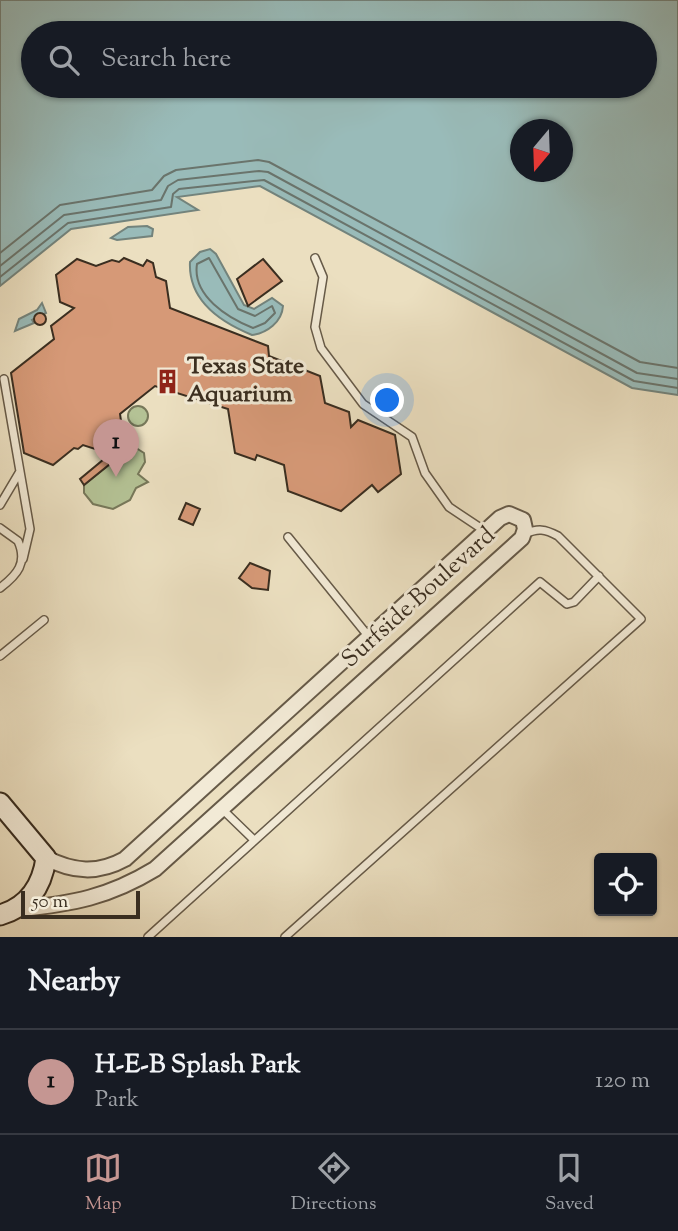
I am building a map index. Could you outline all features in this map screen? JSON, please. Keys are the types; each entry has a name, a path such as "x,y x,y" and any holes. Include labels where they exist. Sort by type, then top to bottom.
{"street":[{"name":"Surfside Boulevard","path":"0,915 20,909 61,905 110,893 155,869 524,534 523,520 509,514 485,531 125,859 102,869 84,871 61,866 46,858"},
{"path":"0,803 46,858 41,881 20,909"}],"lane":[{"path":"315,258 323,277 315,327 321,348 363,404 412,437 425,473 449,507 485,531"},
{"path":"0,588 15,576 23,559 30,529 4,379"},
{"path":"0,505 20,472"},
{"path":"0,528 18,541 23,559"},
{"path":"285,937 641,619 558,536 546,529 535,529 524,534"},
{"path":"288,537 369,637"},
{"path":"148,937 540,582 567,604 573,602 599,576"},
{"path":"0,656 44,620"},
{"path":"222,809 254,839"}],"green space":[{"path":"138,406 145,409 148,416 145,423 138,426 131,423 128,416 131,409"},
{"path":"129,448 136,448 144,453 145,462 138,474 148,482 136,488 130,500 113,509 93,504 84,493 84,485"}],"water":[{"path":"0,0 678,0 678,395 632,388 260,186 177,197 198,210 71,229 0,286"},
{"path":"147,226 153,229 152,236 117,240 111,238 128,227"},
{"path":"210,249 216,254 244,305 254,309 272,298 283,306 280,317 273,326 252,335 229,324 200,299 194,288 190,262 200,252"},
{"path":"42,303 46,313 32,320 34,323 15,331 19,319 37,310"}],"building":[{"name":"Texas State Aquarium","path":"124,258 143,266 147,260 153,263 156,277 166,281 170,308 268,346 269,356 320,376 325,403 349,412 351,427 358,420 395,435 401,474 378,492 372,485 341,511 288,491 284,465 257,455 255,460 235,453 228,409 155,386 120,414 122,428 95,449 83,445 78,449 74,448 53,465 24,453 11,373 54,339 51,326 74,308 60,302 56,275 77,259 96,266 112,260 119,262"},
{"path":"263,259 282,281 248,306 237,279"},
{"path":"40,313 46,319 40,325 34,319"},
{"path":"121,445 126,451 84,485 80,479"},
{"path":"186,503 200,509 193,525 179,519"},
{"path":"250,563 270,571 268,590 252,588 239,578"}],"place":[{"name":"Texas State Aquarium","path":"167,381"},
{"name":"H-E-B Splash Park","path":"116,477"}]}
